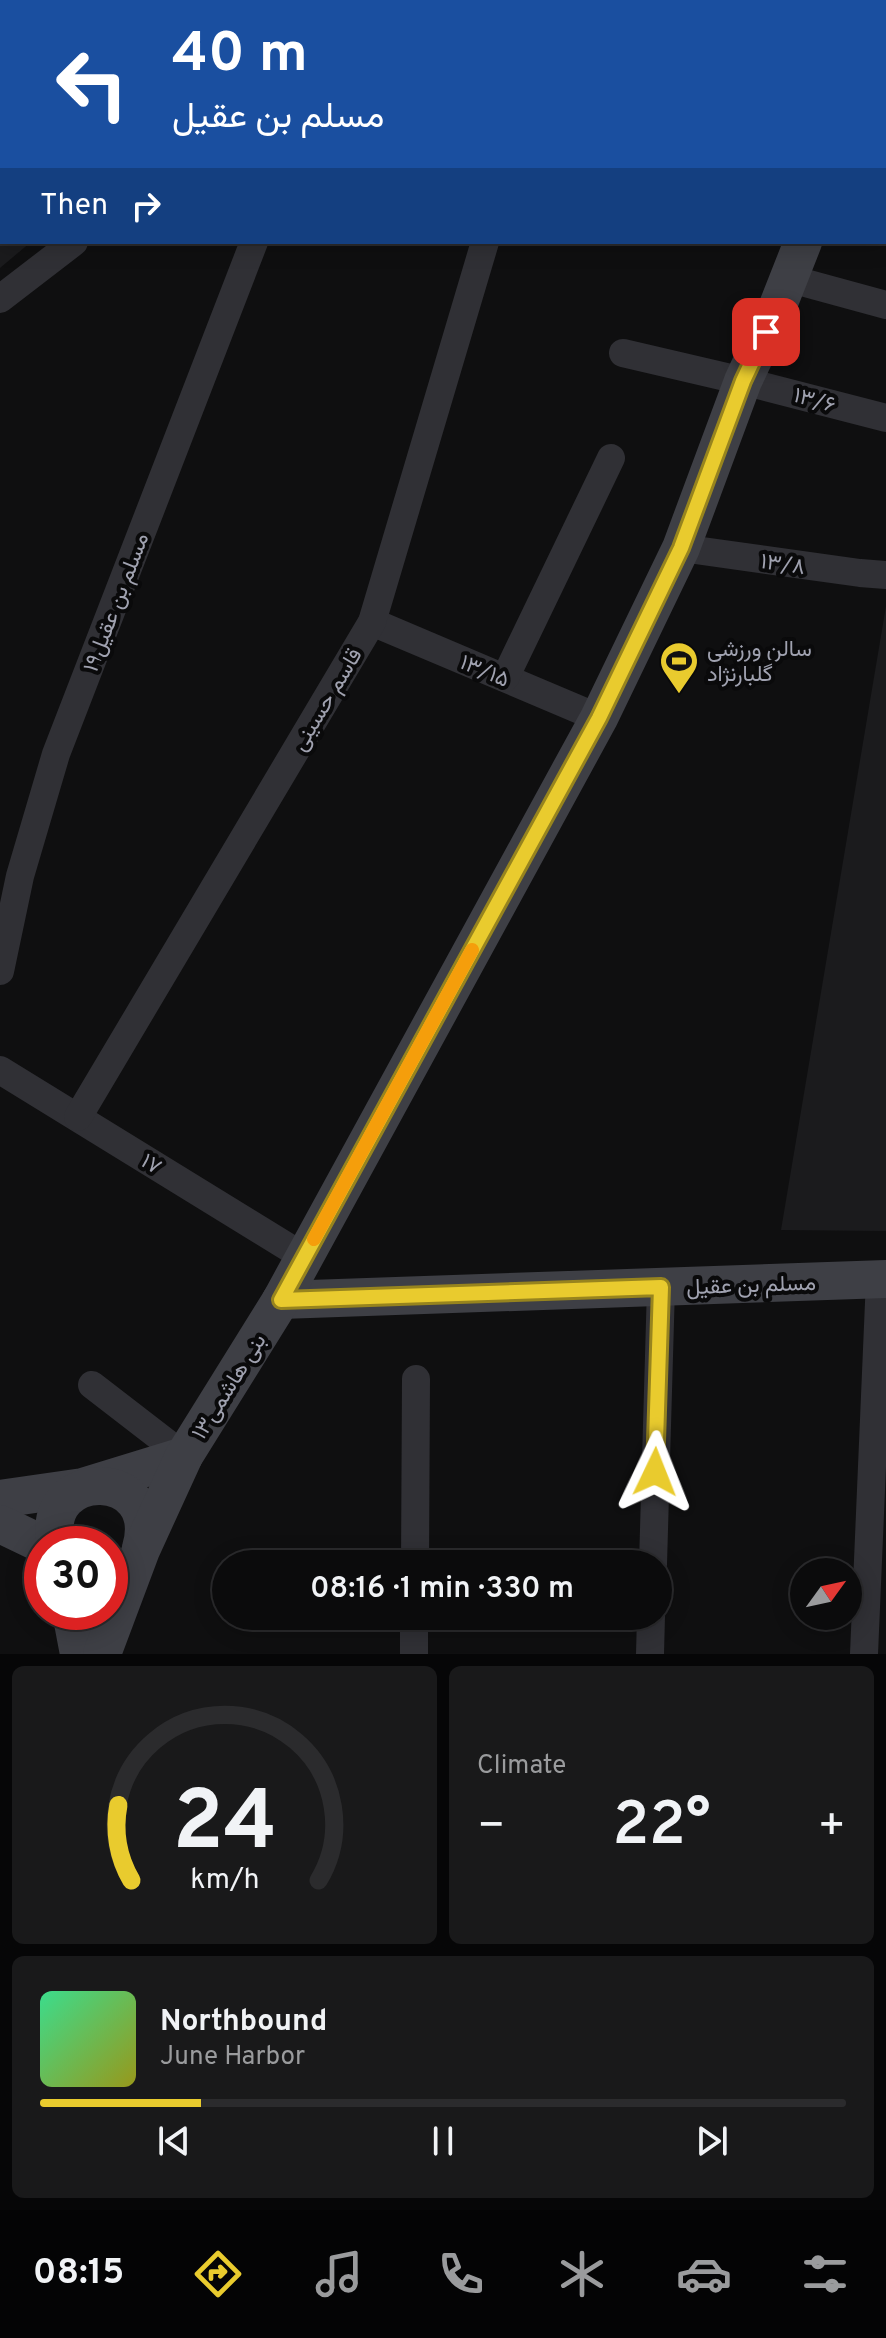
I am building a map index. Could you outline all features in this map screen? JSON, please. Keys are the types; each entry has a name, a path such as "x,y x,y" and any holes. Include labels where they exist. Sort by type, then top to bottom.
{"street":[{"path":"0,299 71,244"},
{"name":"مسلم بن عقیل۱۹","path":"0,971 20,876 56,754 253,244"},
{"name":"قاسم حسینی","path":"78,1117 372,622 484,244"},
{"name":"بنی هاشمی۱۳","path":"102,1654 141,1550 184,1456 281,1300 599,718 681,548 743,381 802,244"},
{"path":"787,278 886,305"},
{"name":"۱۳/۶","path":"623,353 886,418"},
{"path":"505,678 611,458"},
{"name":"۱۳/۸","path":"681,548 886,575"},
{"name":"۱۳/۱۵","path":"372,622 599,718"},
{"name":"۱۷","path":"0,1070 304,1257"},
{"path":"864,1654 883,1279"},
{"name":"مسلم بن عقیل","path":"281,1300 883,1279"},
{"path":"653,1550 661,1287"},
{"path":"415,1550 416,1379"},
{"path":"92,1385 184,1456"},
{"path":"55,1526 59,1509 73,1492 184,1456"},
{"path":"0,1499 98,1485 114,1487 138,1505 144,1520 145,1535 141,1550 128,1564"},
{"path":"0,1524 24,1535"},
{"path":"74,1630 79,1654"},
{"path":"414,1630 414,1654"},
{"path":"650,1654 651,1630"}],"shaded area":[{"path":"0,244 29,244 0,268"},
{"path":"886,606 886,1231 781,1230"}],"slow traffic":[{"path":"314,1239 472,950"}],"place":[{"name":"سالن ورزشی گلبارنژاد","path":"679,695"}],"route":[{"path":"655,1472 661,1287 281,1300 599,718 681,548 743,381 766,332"}]}
